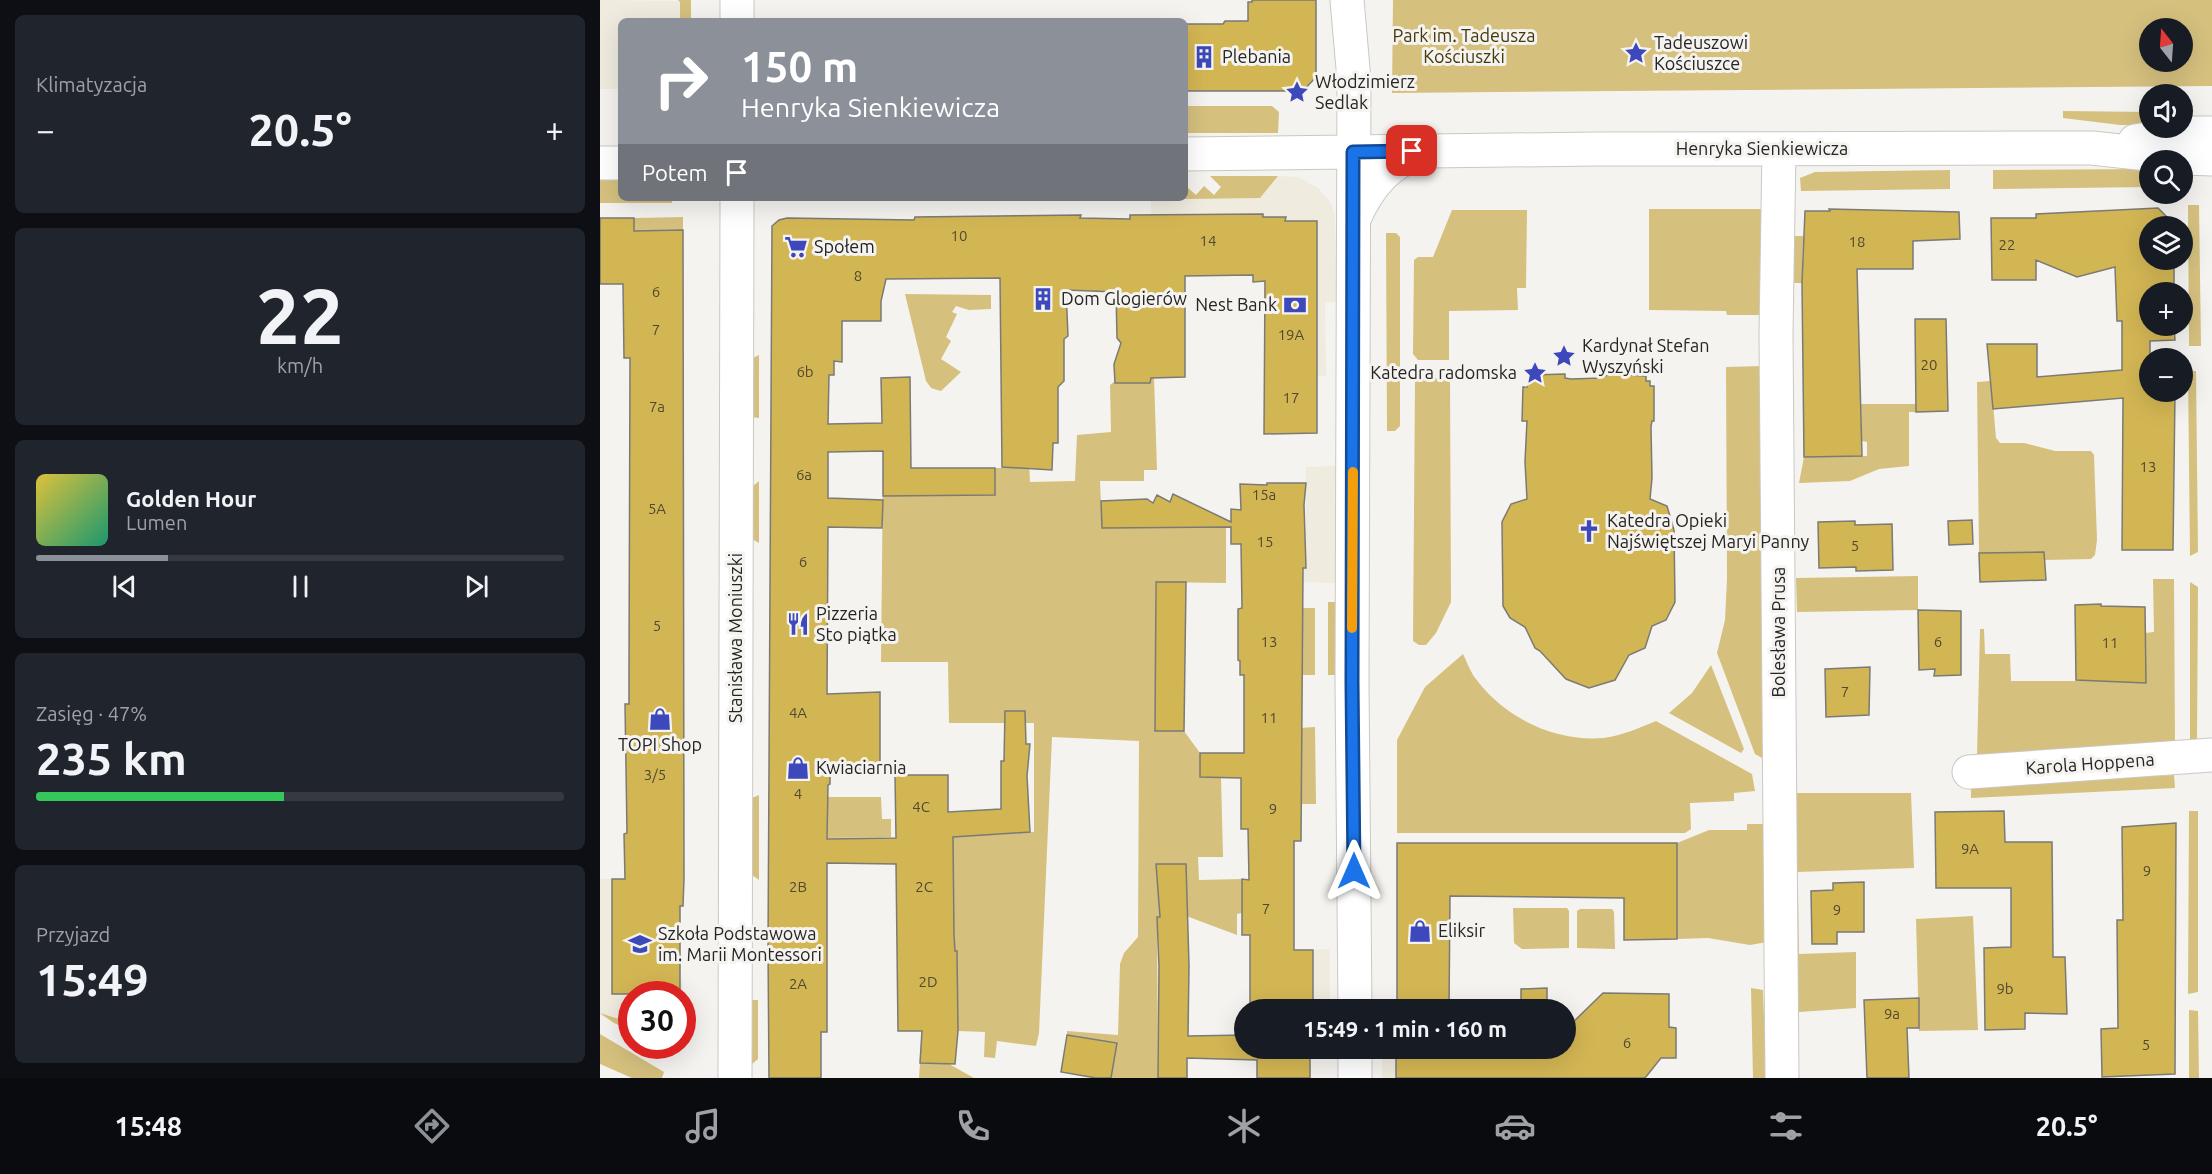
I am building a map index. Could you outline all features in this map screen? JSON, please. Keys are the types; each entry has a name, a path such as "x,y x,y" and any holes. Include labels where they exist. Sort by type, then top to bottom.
{"street":[{"path":"737,18 738,0"},
{"path":"1347,0 1353,56 1352,683 1355,999"},
{"name":"Henryka Sienkiewicza","path":"2092,148 2175,134 2212,133"},
{"name":"Henryka Sienkiewicza","path":"1188,154 2092,148 2212,159"},
{"name":"Bolesława Prusa","path":"1779,149 1776,346 1782,1078"},
{"name":"Henryka Sienkiewicza","path":"1353,221 1360,204 1384,172 1402,160 1432,151"},
{"path":"600,163 618,163"},
{"name":"Stanisława Moniuszki","path":"735,1078 737,201"},
{"name":"Karola Hoppena","path":"1969,772 2212,755"},
{"path":"1355,1059 1355,1078"}],"shaded area":[{"path":"600,0 680,1 680,18 618,18 618,89 600,89"},
{"path":"1278,176 1298,177 1318,188 1331,203 1335,216 1337,302 1325,302 1326,376 1316,377 1317,221 1285,221 1285,217 1263,217 1263,214 1151,215 1151,201 1259,198"},
{"path":"1337,466 1337,583 1303,582 1303,568 1306,567 1306,467"},
{"name":"Szkoła Podstawowa im. Marii Montessori","path":"684,878 683,906 680,907 680,981 618,981 618,1025 600,1015 600,879"},
{"path":"1330,949 1330,999 1313,999 1313,950"},
{"path":"1382,1059 1396,1059 1396,1078 1382,1078"}],"green space":[{"path":"678,0 691,0 691,18 680,18"},
{"name":"Park im. Tadeusza Kościuszki","path":"1393,0 2212,0 2212,86 2139,84 2139,87 1392,93"},
{"path":"1188,106 1272,106 1279,112 1278,133 1188,133"},
{"path":"2063,111 2139,112 2139,125 2120,125 2063,118"},
{"path":"2139,169 2139,187 1993,189 1993,170"},
{"path":"1950,170 1950,189 1801,191 1800,178 1815,172"},
{"path":"1210,176 1278,176 1260,198 1188,199 1188,188 1196,195 1204,186 1214,195 1221,187"},
{"path":"600,180 618,180 618,201 672,201 672,203 600,203"},
{"path":"2188,205 2199,205 2201,346 2189,346 2189,336 2193,336 2193,282 2189,282 2188,270 2193,270 2193,216 2188,216"},
{"path":"1649,209 1762,209 1762,315 1727,315 1726,311 1649,310"},
{"path":"1452,210 1527,210 1526,288 1517,288 1518,310 1449,311 1449,360 1418,360 1413,354 1414,260 1418,257 1433,257"},
{"path":"683,217 683,230 634,231 634,218"},
{"path":"1386,233 1396,233 1400,237 1400,426 1395,431 1387,431"},
{"path":"1789,236 1803,236 1802,283 1788,283"},
{"path":"905,294 991,295 991,309 969,310 956,306 952,312 957,314 946,337 951,341 941,359 961,372 941,391 931,388 926,381"},
{"path":"759,355 759,418 752,417 753,358"},
{"path":"1763,366 1767,756 1762,758 1755,754 1717,653 1725,620 1727,579 1726,367"},
{"path":"2193,371 2196,371 2198,552 2190,556 2188,402 2193,402"},
{"path":"1151,377 1154,377 1157,470 1144,470 1144,481 1100,481 1102,528 1226,527 1226,583 1155,582 1155,731 1184,731 1200,753 1200,777 1221,777 1223,857 1198,857 1199,880 1242,879 1242,913 1237,914 1237,935 1189,917 1157,917 1158,1078 1111,1078 1117,1043 1067,1035 1067,1031 1118,1035 1120,964 1124,953 1138,937 1139,741 1052,737 1039,1033 1036,1046 997,1041 995,1058 984,1057 985,1032 958,1031 957,951 955,951 955,935 950,932 949,837 1034,832 1034,723 949,723 948,662 881,662 883,469 906,468 907,496 995,495 995,468 1002,468 1002,461 1029,461 1030,482 1075,481 1077,435 1111,432 1110,385 1115,381 1117,383 1150,383","holes":["1156,864 1186,880 1157,880"]},
{"path":"1419,378 1450,378 1451,602 1436,633 1426,645 1419,645 1413,641 1415,382"},
{"path":"1991,381 1996,438 2000,443 2024,443 2055,451 2091,451 2094,455 2097,540 2095,555 2091,559 2044,560 2044,552 1979,553 1977,382"},
{"path":"1861,404 1916,404 1916,412 1909,412 1909,466 1879,469 1850,481 1799,483 1804,457 1867,456 1867,442 1862,441"},
{"path":"759,481 759,543 752,539 753,486"},
{"path":"1918,576 1918,610 1797,612 1796,578"},
{"path":"2153,579 2174,579 2175,746 1977,756 1980,629 1984,629 1985,654 2010,654 2011,681 2146,683 2145,633 2154,632"},
{"path":"2190,582 2198,587 2197,742 2190,747"},
{"path":"1328,602 1337,602 1338,675 1328,675"},
{"path":"1303,608 1315,608 1315,675 1300,675 1300,655 1303,655"},
{"path":"1463,654 1473,675 1498,703 1513,714 1547,731 1566,736 1603,738 1623,734 1656,721 1752,774 1755,791 1734,793 1734,801 1690,803 1691,829 1685,833 1397,833 1397,740 1425,687"},
{"path":"1711,665 1744,749 1741,753 1669,713 1692,693"},
{"path":"1315,727 1316,804 1301,804 1299,728"},
{"path":"2174,775 2175,788 1971,798 1971,785"},
{"path":"1796,793 1911,793 1914,868 1797,872 1797,875 1792,876"},
{"path":"759,795 759,880 752,875 752,798"},
{"path":"828,797 881,797 882,819 891,819 891,837 827,838"},
{"path":"2189,811 2198,811 2198,992 2188,994"},
{"path":"1747,824 1768,824 1767,942 1750,945 1708,938 1677,939 1677,843 1709,830 1747,830"},
{"path":"1792,889 1798,889 1799,954 1856,952 1856,1008 1800,1012 1794,1010"},
{"path":"1513,908 1567,908 1569,911 1569,948 1522,949 1514,943"},
{"path":"1580,909 1612,909 1615,949 1577,948 1577,911"},
{"path":"1973,916 1978,1030 1919,1031 1916,919"},
{"path":"1751,988 1763,990 1766,1078 1753,1078"},
{"path":"751,1000 758,1000 758,1059 751,1065"},
{"path":"2189,1010 2198,1011 2199,1078 2189,1078"},
{"path":"600,1013 618,1019 618,1025"},
{"path":"600,1034 618,1045 618,1059 642,1059 664,1072 662,1078 632,1078 600,1064"},
{"path":"920,1063 949,1064 974,1078 919,1078"}],"building":[{"path":"1252,0 1316,0 1316,77 1303,91 1188,91 1188,24 1248,21 1248,2"},
{"path":"2158,208 2166,216 2139,216 2139,270 2174,270 2174,282 2139,282 2139,336 2175,336 2175,340 2150,341 2150,348 2139,348 2139,402 2175,402 2173,550 2122,550 2123,398 1993,409 1987,344 2037,344 2037,377 2122,370 2122,321 2117,321 2115,267 2077,277 2036,260 2036,280 1992,280 1991,218 2036,218 2036,214"},
{"path":"1829,209 1959,212 1960,239 1913,241 1913,269 1857,269 1862,456 1804,457 1802,283 1805,211 1830,211"},
{"path":"1263,214 1263,217 1286,217 1285,221 1317,221 1317,433 1264,434 1265,281 1253,282 1253,275 1185,276 1185,377 1151,378 1150,383 1115,383 1114,364 1121,343 1117,338 1116,292 1066,290 1068,336 1064,339 1064,381 1058,387 1058,443 1053,443 1052,470 1002,467 1000,278 886,279 881,301 881,321 842,321 842,362 834,361 834,375 829,375 828,424 882,423 881,378 910,377 911,468 995,468 995,495 883,496 883,451 828,452 828,498 883,500 882,528 828,527 827,694 880,692 880,770 830,771 827,839 896,838 895,775 948,775 948,812 1001,809 1001,761 1004,761 1005,711 1025,711 1026,744 1030,744 1027,776 1030,832 953,837 958,1031 955,1064 920,1063 922,1031 898,1031 896,864 827,863 827,1032 821,1032 821,1078 769,1078 772,226 779,220 787,218 914,220 915,217 1081,215 1080,218 1130,219 1130,215"},
{"path":"600,218 634,218 634,231 683,230 684,878 683,906 680,906 680,981 618,981 618,994 612,994 612,879 625,879 624,834 627,833 625,704 629,704 630,358 624,358 623,284 600,284"},
{"path":"1915,319 1946,319 1948,411 1916,412"},
{"name":"Katedra Opieki Najświętszej Maryi Panny","path":"1565,374 1565,378 1571,379 1601,378 1610,374 1646,376 1646,381 1650,381 1650,386 1654,386 1650,499 1667,506 1674,530 1675,602 1666,620 1652,626 1645,648 1629,655 1615,680 1589,688 1566,679 1535,648 1525,627 1510,618 1503,606 1502,522 1511,504 1527,499 1525,462 1527,421 1522,421 1523,387 1527,387 1528,381 1531,381 1531,375"},
{"path":"1267,483 1306,483 1304,505 1306,568 1303,568 1301,841 1294,841 1294,950 1313,950 1313,999 1250,999 1250,935 1242,935 1242,879 1249,880 1248,829 1241,829 1241,778 1200,777 1200,753 1244,753 1244,675 1240,675 1240,661 1238,660 1238,609 1242,608 1241,544 1231,544 1231,527 1102,528 1101,501 1147,499 1153,503 1157,495 1170,502 1173,494 1231,522 1231,509 1241,510 1240,484 1267,485"},
{"path":"1972,520 1973,544 1949,545 1948,521"},
{"path":"1855,521 1855,525 1892,524 1893,570 1856,571 1856,567 1819,568 1818,522"},
{"path":"2044,552 2046,580 1980,582 1979,553"},
{"path":"1156,582 1186,582 1184,731 1155,731"},
{"path":"2101,604 2101,606 2145,607 2146,683 2076,680 2075,605"},
{"path":"1918,610 1961,611 1961,675 1934,676 1935,669 1919,670"},
{"path":"1870,667 1869,715 1826,717 1825,669"},
{"path":"2004,811 2005,842 2052,842 2053,957 2065,957 2067,1014 2025,1013 2025,1029 1985,1030 1984,948 2011,947 2011,888 1936,888 1935,812"},
{"path":"2176,823 2175,1074 2102,1077 2101,1029 2118,1028 2117,920 2123,920 2122,827"},
{"path":"1397,843 1677,843 1677,939 1624,940 1624,898 1450,896 1449,999 1397,999"},
{"path":"1156,864 1186,864 1189,965 1188,1036 1234,1035 1234,1059 1310,1059 1310,1078 1257,1078 1257,1060 1187,1058 1187,1078 1158,1078 1157,917 1160,917"},
{"path":"1864,882 1864,932 1837,932 1837,944 1812,944 1811,891 1833,890 1833,883"},
{"path":"1547,988 1547,999 1521,999 1521,989"},
{"path":"1603,993 1669,994 1669,1027 1676,1028 1676,1058 1661,1058 1645,1078 1396,1078 1396,1059 1576,1059 1576,1019"},
{"path":"1919,998 1919,1028 1907,1028 1909,1078 1867,1078 1864,1000"},
{"path":"1067,1035 1117,1043 1111,1078 1061,1072"}],"slow traffic":[{"path":"1352,628 1353,472"}],"place":[{"name":"Tadeuszowi Kościuszce","path":"1636,53"},
{"name":"Plebania","path":"1204,57"},
{"name":"Włodzimierz Sedlak","path":"1297,92"},
{"name":"Społem","path":"796,247"},
{"name":"Dom Glogierów","path":"1043,299"},
{"name":"Nest Bank","path":"1295,305"},
{"name":"Kardynał Stefan Wyszyński","path":"1564,356"},
{"name":"Katedra radomska","path":"1535,373"},
{"name":"Katedra Opieki Najświętszej Maryi Panny","path":"1589,531"},
{"name":"Pizzeria Sto piątka","path":"798,624"},
{"name":"TOPI Shop","path":"660,719"},
{"name":"Kwiaciarnia","path":"798,768"},
{"name":"Eliksir","path":"1420,931"},
{"name":"Szkoła Podstawowa im. Marii Montessori","path":"640,944"}],"route":[{"path":"1354,871 1353,152 1412,151"}]}
